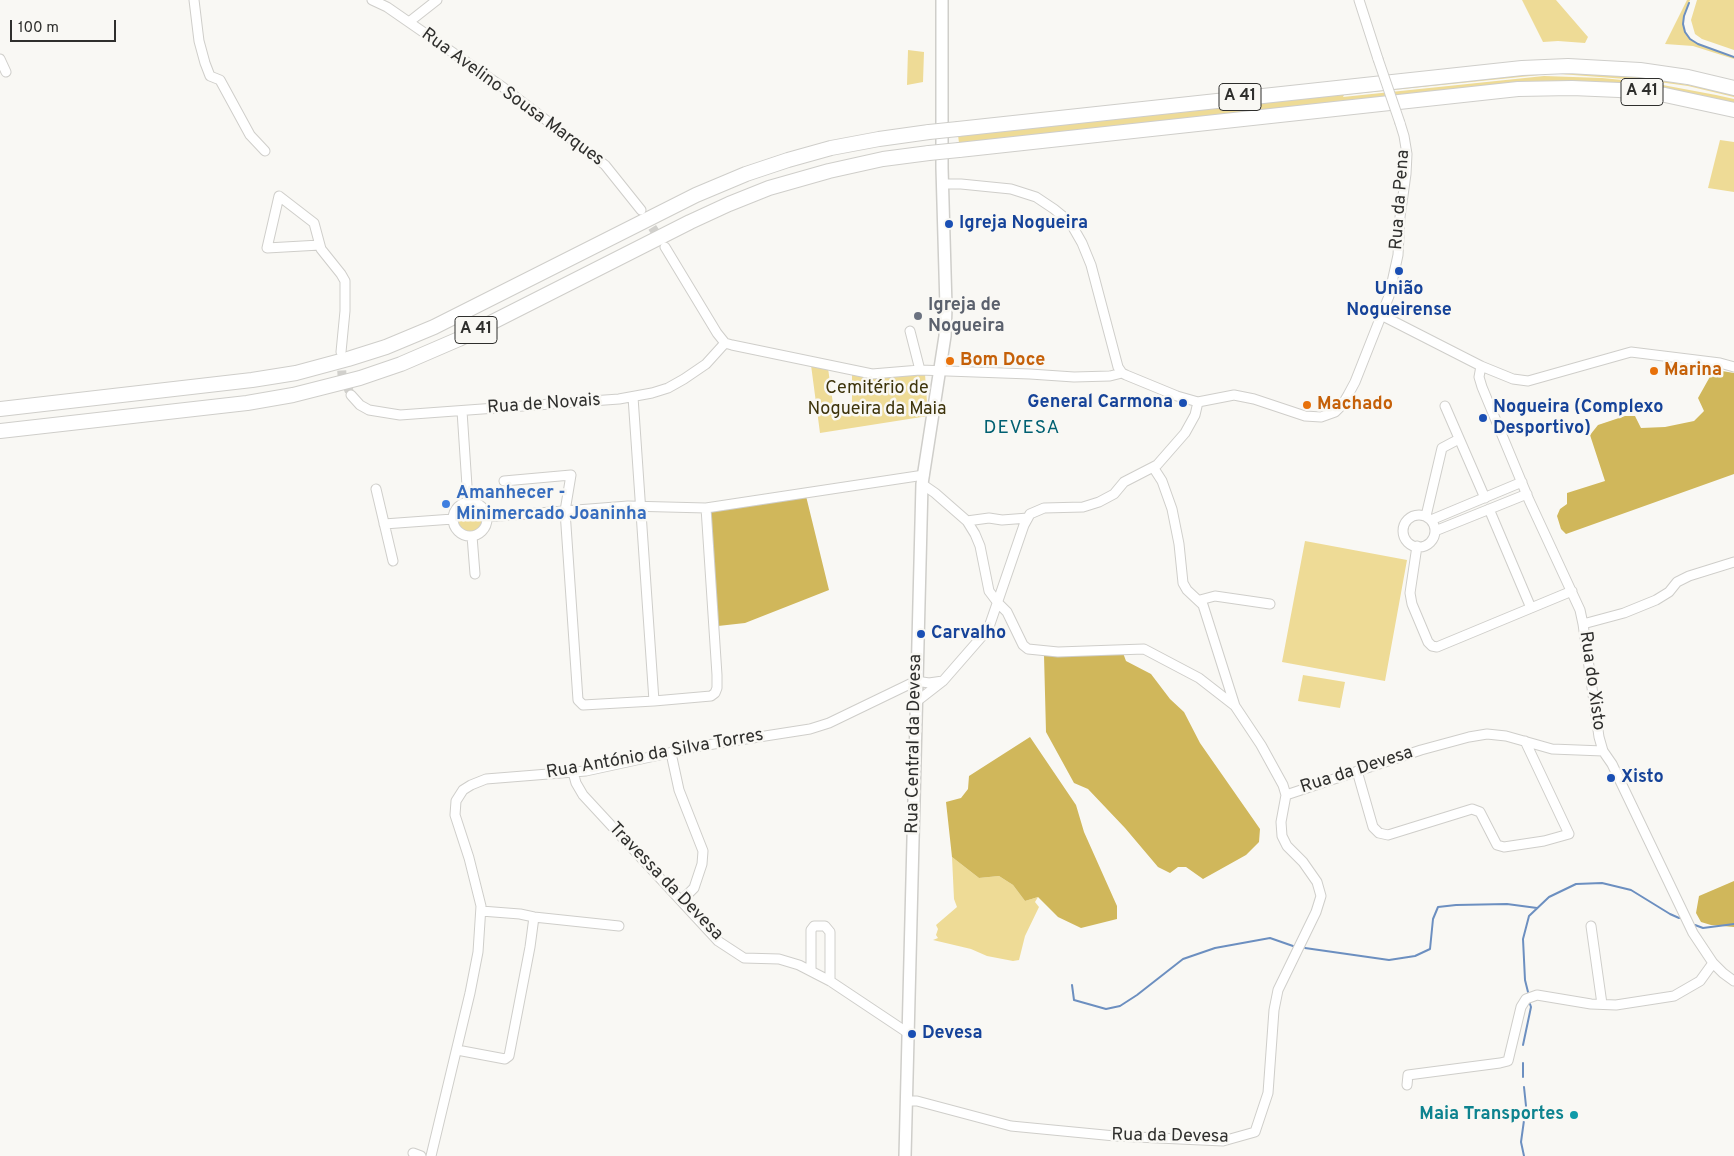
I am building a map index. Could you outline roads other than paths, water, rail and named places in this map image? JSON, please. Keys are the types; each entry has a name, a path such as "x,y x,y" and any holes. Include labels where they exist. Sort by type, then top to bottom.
{"highway":[{"name":"A 41","path":"0,409 259,379 348,359 386,347 442,323 682,202 746,174 831,148 879,139 958,128 1531,67 1586,67 1640,70 1688,77 1734,88"},
{"name":"A 41","path":"0,431 247,402 293,395 360,378 401,364 459,339 690,222 736,201 797,179 883,160 929,153 1417,99 1534,88 1596,88 1642,92 1687,99 1734,110"}],"main road":[{"name":"Rua Central da Devesa","path":"905,1156 916,681 923,480 945,336 946,308 942,0"}],"street":[{"path":"194,0 199,41 210,76 220,80 250,135 265,151"},
{"name":"Rua Avelino Sousa Marques","path":"372,0 388,7 504,88 605,164 641,210"},
{"path":"409,22 436,0"},
{"name":"Rua da Pena","path":"1198,402 1234,395 1254,399 1305,416 1321,417 1336,412 1355,382 1382,315 1389,296 1398,255 1400,217 1406,174 1406,154 1404,136 1359,0"},
{"path":"0,59 6,72"},
{"path":"916,702 943,681 984,634 998,603 1030,514 1044,508 1083,507 1099,502 1114,494 1124,482 1158,465 1184,433 1195,415 1198,402 1177,396 1122,373 1118,367 1091,265 1082,243 1070,222 1036,197 1011,189 943,184"},
{"path":"320,245 267,248 279,196 314,223 325,255 341,274 345,282 346,305 341,352"},
{"path":"665,247 725,343 872,374 920,370 1074,377 1110,376 1122,373"},
{"path":"1382,315 1481,366 1514,379 1528,381 1631,352 1720,363 1734,367"},
{"path":"910,331 920,370"},
{"name":"Rua de Novais","path":"351,395 360,405 369,410 400,415 619,399 668,388 706,364 725,343"},
{"name":"Rua do Xisto","path":"1481,366 1479,377 1482,387 1526,494 1572,591 1584,624 1598,737 1603,751 1612,764 1693,933 1713,963 1734,981"},
{"path":"633,397 654,701"},
{"path":"1445,406 1485,498"},
{"path":"462,411 468,501"},
{"path":"1459,439 1442,448 1429,518 1435,532 1434,537 1427,544 1416,546 1412,544 1405,538 1404,533 1405,524 1411,517 1429,518 1485,498 1522,482"},
{"path":"1153,467 1162,481 1172,509 1179,544 1183,583 1187,590 1200,600 1208,616 1235,706 1265,753 1283,785 1286,795"},
{"path":"504,480 571,475 565,511 578,700 583,705 654,701 715,694 717,688 706,508"},
{"path":"487,517 640,505 706,508 923,480 967,521 980,546 988,590 1007,612 1023,645 1028,650 1058,652 1144,649 1199,678 1235,706"},
{"path":"376,490 393,561"},
{"path":"1435,532 1526,494"},
{"path":"468,501 480,505 486,511 487,517 484,529 472,536 458,532 452,519 458,505 468,501"},
{"path":"1489,509 1531,608"},
{"path":"967,521 989,518 1002,520 1028,518"},
{"path":"384,524 452,519"},
{"path":"472,536 474,574"},
{"path":"1416,546 1410,593 1412,604 1428,642 1432,646 1443,645 1572,591"},
{"path":"1584,624 1656,600 1669,592 1677,582 1683,579 1734,562"},
{"path":"1200,600 1215,596 1270,604"},
{"path":"916,681 929,683 943,681"},
{"name":"Rua António da Silva Torres","path":"431,1156 457,1050 478,952 481,911 476,880 454,815 456,801 463,790 486,779 573,772 608,767 725,742 810,729 837,719 916,681"},
{"name":"Rua da Devesa","path":"906,1101 917,1101 1011,1126 1115,1136 1223,1141 1255,1132 1268,1094 1274,1010 1278,990 1316,912 1321,896 1318,882 1287,846 1282,836 1281,822 1286,795 1421,750 1487,734 1506,736 1552,748 1603,751"},
{"path":"1357,772 1374,827 1379,833 1388,835 1472,809 1480,812 1497,846 1504,847 1544,842 1569,834 1525,741"},
{"path":"671,753 679,790 703,851 702,864 694,888 681,901"},
{"name":"Travessa da Devesa","path":"573,772 576,783 583,795 718,941 744,958 779,958 799,965 830,981 908,1033"},
{"path":"481,911 619,926"},
{"path":"457,1050 505,1058 509,1056 534,917"},
{"path":"811,971 811,930 814,926 825,926 830,932 830,981"},
{"path":"1591,926 1602,1004"},
{"path":"1407,1085 1408,1075 1508,1061 1521,1008 1526,999 1537,995 1616,1005 1674,996 1700,981 1713,963"}],"waterway":[{"path":"1689,3 1683,24 1685,32 1690,39 1698,44 1734,57"},
{"path":"1528,992 1525,980 1523,939 1529,916 1549,897 1576,884 1602,883 1631,890 1679,918"},
{"path":"1305,948 1389,960 1415,956 1430,949 1433,919 1438,907 1507,904 1537,908"},
{"path":"1695,925 1703,928 1734,924"},
{"path":"1072,985 1074,1000 1106,1009 1120,1006 1137,995 1183,959 1215,948 1270,938 1293,946"},
{"path":"1523,1045 1530,1004"},
{"path":"1523,1063 1523,1077"},
{"path":"1524,1087 1526,1106 1521,1142 1524,1156"}],"tunnel":[{"path":"645,216 661,241"},
{"path":"341,357 342,375 351,395"}],"place":[{"name":"Igreja Nogueira","path":"949,224"},
{"name":"União Nogueirense","path":"1399,271"},
{"name":"Igreja de Nogueira","path":"918,316"},
{"name":"Bom Doce","path":"950,361"},
{"name":"Marina","path":"1654,371"},
{"name":"General Carmona","path":"1183,403"},
{"name":"Machado","path":"1307,405"},
{"name":"Nogueira (Complexo Desportivo)","path":"1483,418"},
{"name":"Amanhecer - Minimercado Joaninha","path":"446,504"},
{"name":"Carvalho","path":"921,634"},
{"name":"Xisto","path":"1611,778"},
{"name":"Devesa","path":"912,1034"},
{"name":"Maia Transportes","path":"1574,1115"}],"district":[{"name":"DEVESA","path":"1022,429"}],"park label":[{"name":"Cemitério de Nogueira da Maia","path":"877,399"}]}
